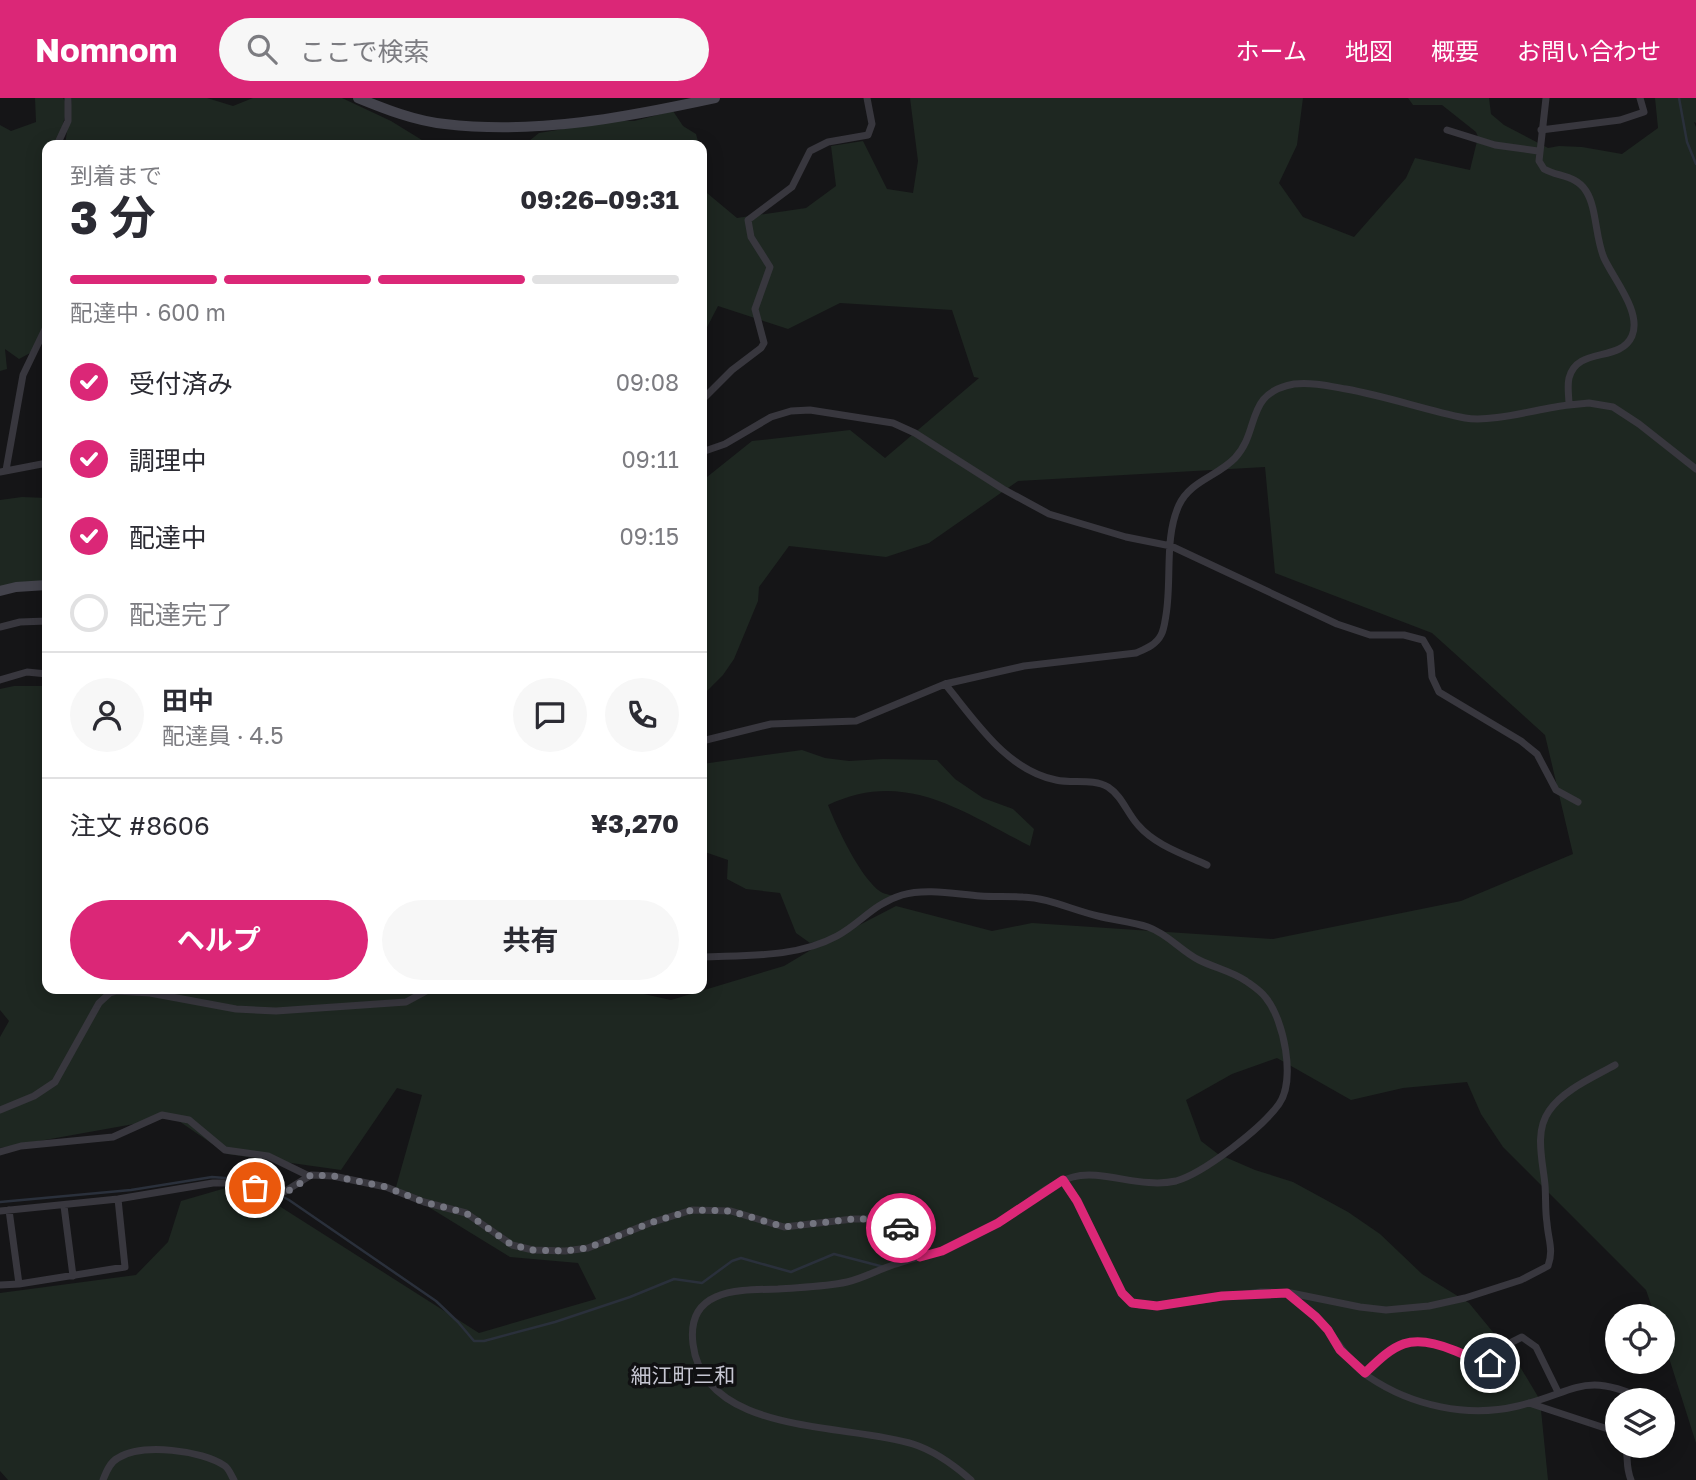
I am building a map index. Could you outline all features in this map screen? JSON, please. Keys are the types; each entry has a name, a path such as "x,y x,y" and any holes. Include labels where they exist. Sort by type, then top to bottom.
{"street":[{"path":"59,140 68,121 68,98"},
{"path":"358,98 399,114 443,124 500,127 576,124 715,98"},
{"path":"707,395 764,343 755,309 770,264 751,237 748,220 792,187 810,151 828,142 870,133 872,124 867,98"},
{"path":"1546,98 1539,161 1544,169 1573,179 1586,191 1599,246 1631,309 1636,325 1631,339 1623,348 1586,358 1575,366 1569,379 1569,405"},
{"path":"1541,130 1620,120 1644,111 1640,98"},
{"path":"1447,130 1495,145 1538,151"},
{"path":"42,335 23,375 3,471 42,464"},
{"path":"707,740 771,724 856,721 945,684 1024,666 1136,653 1151,646 1162,635 1165,620 1173,524 1179,505 1187,491 1236,457 1246,440 1259,403 1271,392 1294,384 1322,384 1373,394 1466,418 1488,418 1589,403 1613,407 1696,469"},
{"path":"707,450 725,444 771,417 791,411 810,410 892,423 915,433 1003,489 1049,514 1108,532 1171,546 1338,624 1370,635 1404,635 1423,640 1430,652 1432,677 1439,692 1521,741 1536,754 1556,790 1578,802"},
{"path":"0,591 42,585"},
{"path":"0,626 42,621"},
{"path":"0,680 27,673 42,674"},
{"path":"945,684 1008,757 1026,769 1055,780 1106,785 1121,799 1136,823 1150,837 1207,865"},
{"path":"707,957 762,955 815,946 842,933 873,908 908,893 1022,897 1047,900 1093,915 1148,927 1197,959 1233,973 1262,993 1277,1020 1288,1065 1288,1083 1279,1104 1255,1129 1218,1158 1176,1180 1152,1183 1077,1175 1063,1180 998,1223 942,1251 846,1282 818,1287 736,1290 718,1295 705,1303 698,1313 692,1329 693,1349 706,1380 728,1400 752,1412 807,1425 907,1442 939,1456 971,1480"},
{"path":"0,1110 34,1096 55,1082 99,1003 109,994"},
{"path":"155,994 236,1009 276,1011 394,1004 406,1002 421,994"},
{"path":"1063,1180 1077,1201 1122,1293 1132,1303 1157,1306 1222,1296 1287,1293 1386,1310 1465,1298 1546,1269 1551,1255 1540,1147 1547,1113 1565,1096 1615,1065"},
{"path":"0,1152 21,1146 113,1137 162,1115 189,1120 225,1150 268,1156 309,1176 333,1176 386,1187 424,1202 466,1213 512,1245 533,1250 565,1251 588,1248 650,1223 702,1209 731,1211 784,1227 877,1219 900,1226 913,1242 920,1257"},
{"path":"0,1211 118,1199 213,1183 237,1183 282,1194 309,1176"},
{"path":"0,1285 125,1267 118,1199"},
{"path":"64,1206 73,1276"},
{"path":"9,1210 19,1284"},
{"path":"1287,1293 1316,1317 1340,1350 1365,1373 1400,1393 1432,1405 1469,1412 1519,1406 1588,1384 1619,1388"},
{"path":"1365,1373 1390,1349 1398,1345 1429,1343 1490,1363 1499,1362 1512,1342 1522,1337 1536,1347 1559,1392"},
{"path":"1529,1402 1605,1428"},
{"path":"103,1480 116,1458 138,1450 163,1450 205,1458 225,1466 233,1480"},
{"path":"1626,1458 1631,1480"}],"shaded area":[{"path":"35,98 63,98 68,106 58,140 42,140 42,329 32,352 19,359 5,349 7,369 0,371 0,125 11,131 36,122"},
{"path":"72,98 207,98 233,106 253,98 342,98 391,121 422,140 66,140"},
{"path":"910,98 1303,98 1297,145 1279,183 1303,217 1354,237 1406,178 1415,158 1470,170 1478,137 1476,132 1442,105 1413,105 1408,98 1489,98 1491,114 1504,125 1548,148 1582,147 1622,154 1658,128 1655,98 1696,98 1696,1443 1674,1374 1675,1304 1651,1304 1646,1290 1503,1147 1481,1114 1467,1082 1403,1088 1351,1100 1277,1058 1232,1074 1186,1100 1201,1141 1218,1154 1293,1182 1348,1212 1380,1234 1422,1274 1469,1303 1516,1360 1540,1400 1548,1480 8,1480 0,1471 0,1293 136,1275 168,1242 181,1201 243,1183 479,1333 596,1299 578,1263 510,1257 396,1187 422,1095 397,1088 341,1170 227,1154 173,1117 0,1148 0,1037 9,1021 0,1010 0,689 42,686 42,994 644,994 671,1000 691,994 707,994 707,989 784,966 831,938 810,943 796,933 780,893 746,889 727,879 728,860 707,853 707,763 802,750 825,758 849,761 937,760 955,779 983,798 1013,809 1034,829 1030,846 957,808 908,793 883,791 856,795 828,805 843,839 866,876 881,892 898,897 840,935 896,906 992,931 1032,923 1273,939 1461,901 1573,854 1545,735 1432,633 1275,573 1265,467 1018,481 929,543 886,557 789,546 759,587 758,601 734,659 707,691 707,477 752,441 850,430 885,458 979,378 974,377 952,310 840,303 788,329 718,306 707,327 707,193 737,218 806,208 836,186 831,146 863,141 887,189 913,193 918,161"},
{"path":"673,111 683,126 696,134 698,140 530,140 539,133 597,120 634,121"},
{"path":"42,498 42,582 0,588 0,500"}],"waterway":[{"path":"1679,98 1687,142 1696,164"},
{"path":"0,1202 131,1190 212,1177 252,1180 289,1200 436,1301 474,1341 484,1341 555,1322 674,1279 702,1283 732,1261 741,1258 791,1272 834,1254 884,1267"}],"way so far":[{"path":"255,1188 276,1197 311,1175 333,1176 386,1187 424,1202 466,1213 512,1245 533,1250 565,1251 588,1248 650,1223 702,1209 731,1211 784,1227 877,1219 901,1228"}],"district":[{"name":"細江町三和","path":"683,1376"}],"route":[{"path":"901,1228 913,1242 920,1257 942,1251 998,1223 1063,1180 1077,1201 1122,1293 1132,1303 1157,1306 1261,1292 1287,1293 1316,1317 1340,1350 1365,1373 1390,1349 1415,1342 1450,1348 1478,1361 1490,1363"}]}
